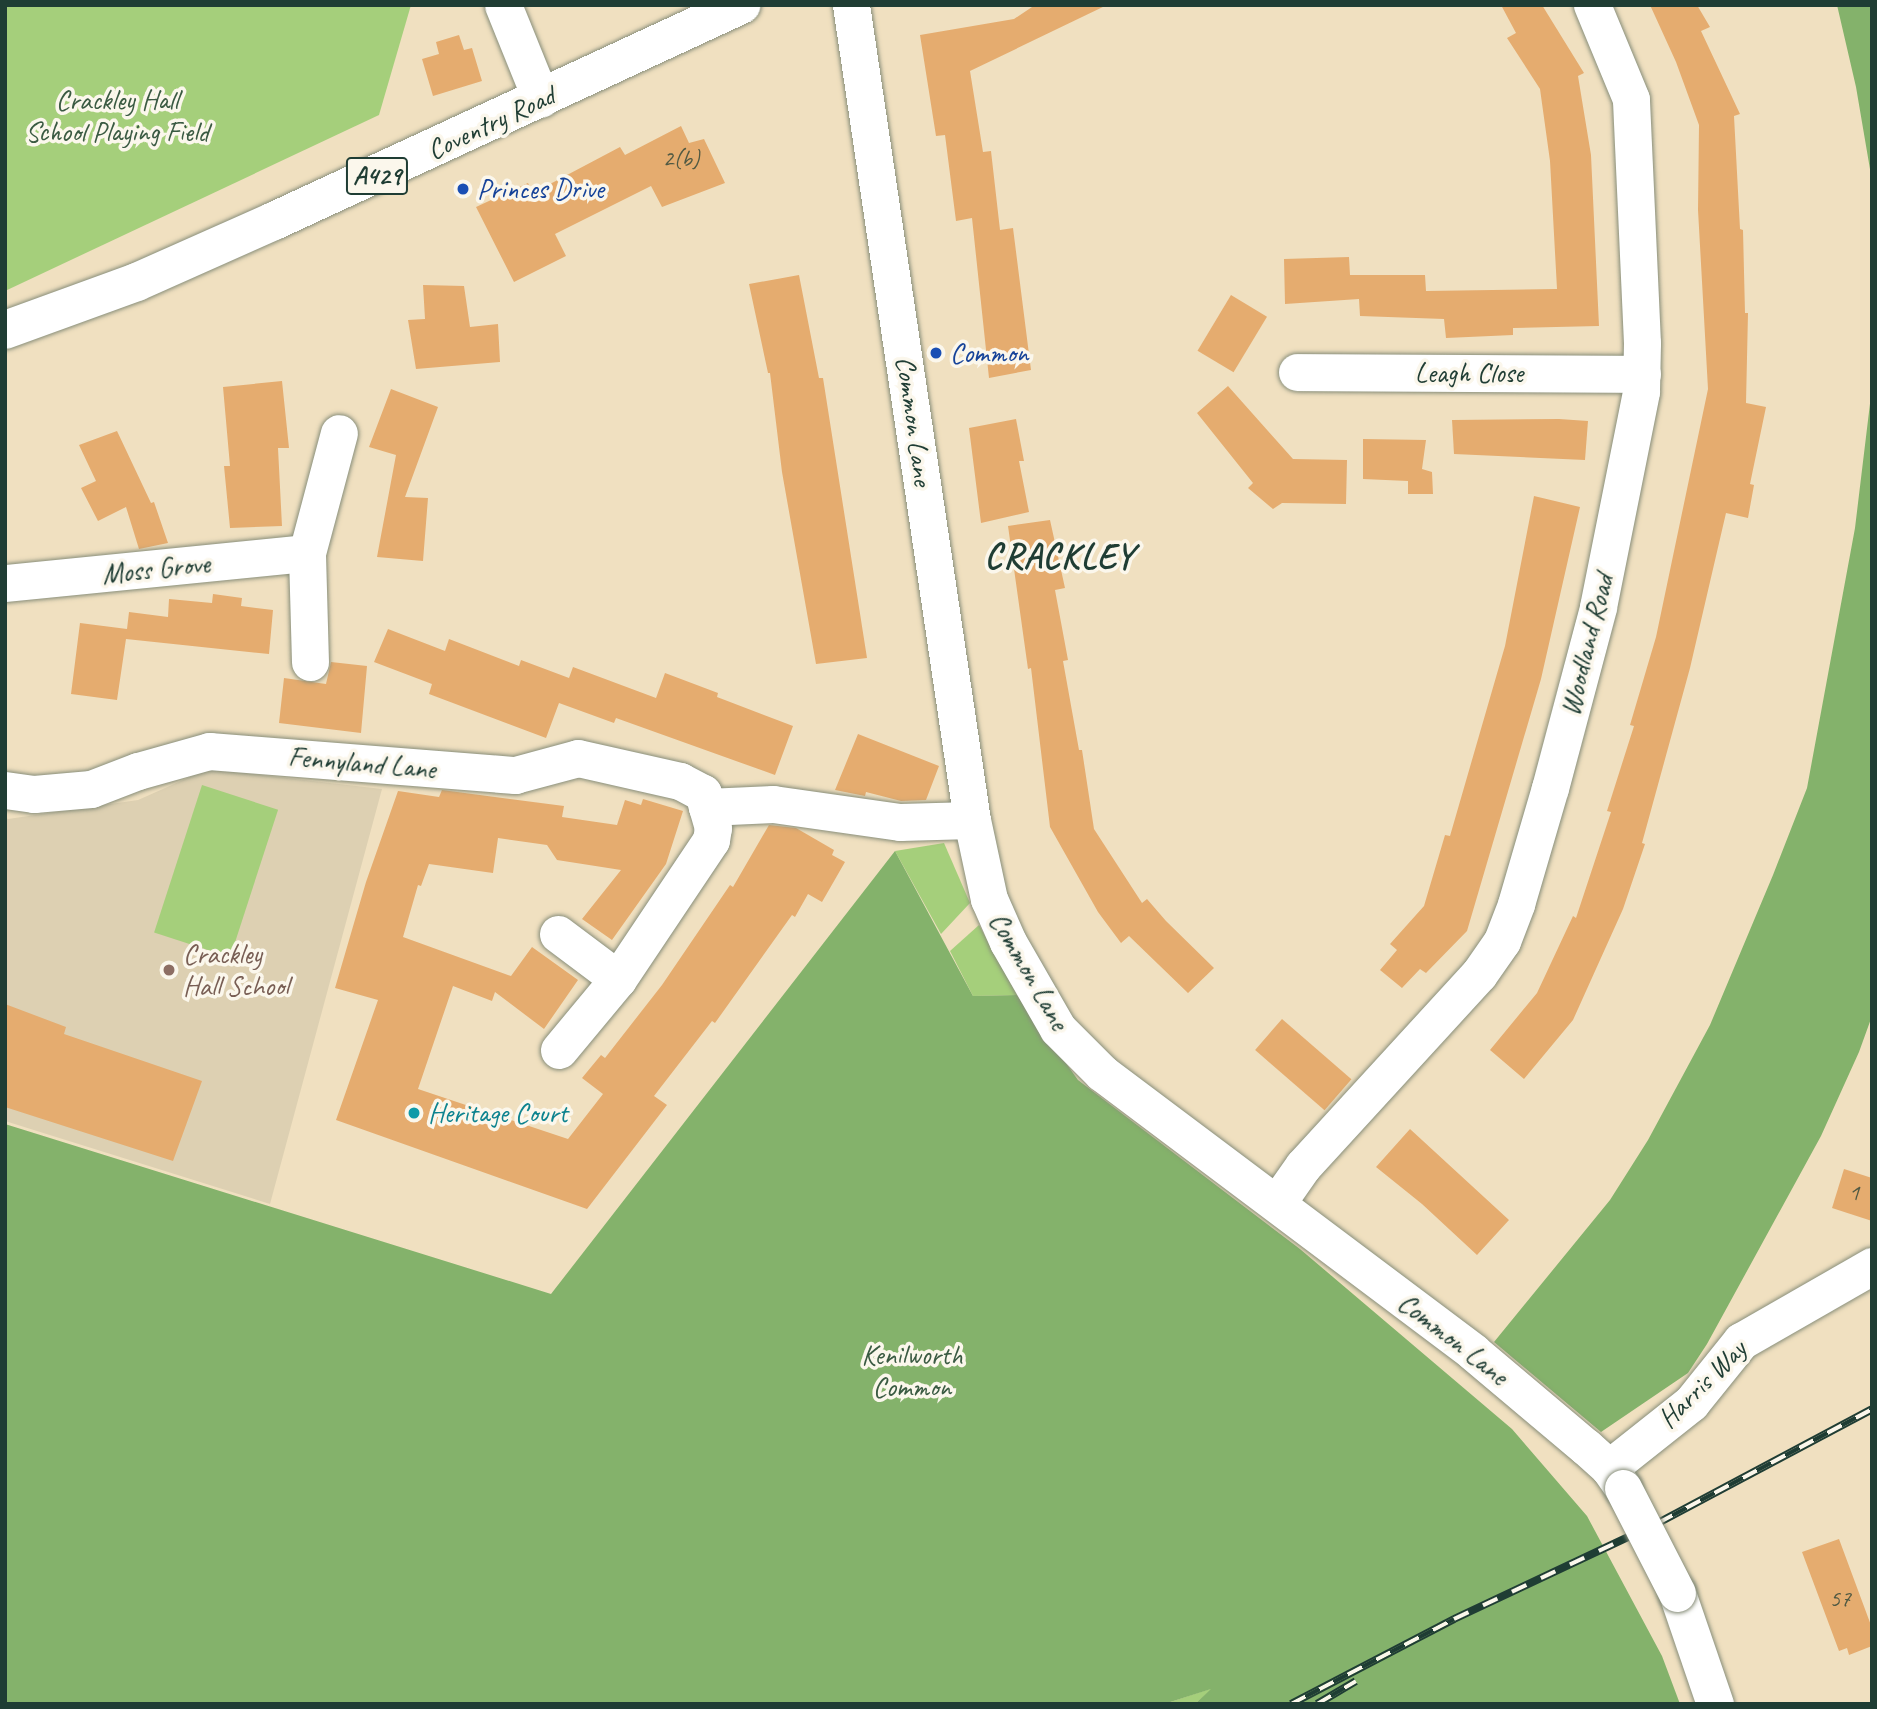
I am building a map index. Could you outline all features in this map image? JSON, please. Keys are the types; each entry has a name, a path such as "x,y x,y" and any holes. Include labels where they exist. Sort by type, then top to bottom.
{"main road":[{"name":"Coventry Road","path":"5,330 149,276 541,99 741,5"}],"street":[{"path":"503,5 541,99"},
{"name":"Common Lane","path":"851,5 856,20 972,820 989,899 1014,953 1058,1029 1102,1073 1277,1203 1499,1374 1606,1468 1677,1593 1715,1704"},
{"name":"Woodland Road","path":"1277,1203 1303,1166 1479,974 1507,928 1550,788 1598,607 1641,391 1642,373 1630,99 1592,5"},
{"name":"Leagh Close","path":"1297,372 1642,373"},
{"path":"310,662 307,552 339,433"},
{"name":"Moss Grove","path":"5,583 307,552"},
{"name":"Fennyland Lane","path":"5,790 34,794 91,789 138,771 209,751 515,775 578,758 680,781 703,793 707,807"},
{"path":"559,1050 618,979 711,840 713,828 707,807 773,804 900,822 972,820"},
{"path":"558,934 618,979"},
{"name":"Harris Way","path":"1606,1468 1690,1403 1741,1341 1872,1266"}],"shaded area":[{"name":"Crackley Hall School","path":"208,769 382,789 270,1204 5,1121 5,817 8,819 138,800"}],"green space":[{"name":"Crackley Hall School Playing Field","path":"5,5 411,5 379,115 5,291"},
{"path":"1837,5 1872,5 1872,181 1856,87"},
{"path":"1872,387 1872,1016 1859,1052 1821,1136 1707,1344 1688,1373 1601,1432 1494,1342 1610,1200 1648,1140 1710,1025 1773,875 1807,788 1855,528"},
{"path":"202,785 278,810 230,957 154,932"},
{"path":"944,843 970,903 941,934 895,851"},
{"name":"Kenilworth Common","path":"895,851 973,996 1017,995 1078,1080 1300,1249 1512,1429 1587,1516 1662,1656 1680,1704 1195,1704 1211,1689 1164,1704 5,1704 5,1124 551,1294"},
{"path":"979,925 1017,995 973,996 950,951"},
{"path":"1213,1688 1195,1704 1164,1704"}],"building":[{"path":"1035,5 1107,5 970,71 983,152 991,151 1000,230 1013,228 1031,370 989,378 972,218 956,221 945,135 936,136 920,35 1014,19"},
{"path":"1501,5 1542,5 1584,73 1578,76 1591,155 1599,326 1513,328 1513,335 1446,338 1444,319 1360,316 1359,299 1285,304 1284,259 1349,257 1350,275 1425,275 1426,291 1557,289 1550,161 1540,89 1507,38 1516,33"},
{"path":"1650,5 1697,5 1710,27 1701,31 1740,114 1734,116 1740,229 1743,230 1745,313 1748,313 1746,403 1766,407 1750,484 1754,485 1748,518 1726,513 1690,668 1642,843 1645,844 1623,909 1573,1020 1524,1079 1490,1050 1537,993 1573,916 1576,918 1611,812 1607,811 1634,726 1630,725 1656,637 1708,389 1698,210 1699,125 1676,62"},
{"path":"459,35 464,50 472,48 482,81 433,96 422,59 439,54 436,42"},
{"path":"681,126 689,143 704,139 725,183 662,207 651,186 555,234 566,256 514,282 476,207 528,183 533,193 620,147 625,155"},
{"path":"799,275 819,378 823,378 867,658 816,664 782,472 770,373 749,284"},
{"path":"423,285 464,286 470,327 498,324 500,362 416,369 408,320 425,319"},
{"path":"1231,295 1267,317 1234,372 1198,351"},
{"path":"282,381 289,448 278,448 282,526 230,528 224,466 230,466 223,387"},
{"path":"1228,386 1293,459 1347,460 1346,504 1282,503 1273,509 1248,488 1253,483 1197,413"},
{"path":"391,389 438,407 405,497 428,498 423,561 377,557 396,455 369,447"},
{"path":"1016,419 1024,461 1019,461 1029,512 981,523 969,428"},
{"path":"1452,420 1588,421 1585,460 1454,454"},
{"path":"117,431 151,503 154,502 168,543 139,549 126,507 98,521 81,488 96,481 79,445"},
{"path":"1363,439 1426,440 1422,469 1432,472 1433,494 1408,494 1408,481 1363,479"},
{"path":"1534,496 1580,507 1541,679 1467,931 1426,973 1420,969 1402,988 1380,970 1397,950 1390,944 1424,906 1445,835 1450,836 1505,646"},
{"path":"1050,520 1065,588 1055,590 1068,660 1063,661 1079,750 1082,750 1094,829 1142,903 1147,899 1214,968 1188,993 1129,936 1121,943 1098,912 1050,827 1031,668 1028,669 1008,526"},
{"path":"213,594 242,598 241,606 273,610 269,654 126,639 117,700 71,694 80,623 127,629 129,612 168,617 169,599 212,603"},
{"path":"388,629 445,651 449,639 519,666 521,660 569,678 573,667 656,698 665,673 718,693 717,697 793,726 775,775 616,718 614,723 559,703 546,738 429,694 432,684 374,662"},
{"path":"331,662 367,666 361,733 279,723 284,678 326,684"},
{"path":"858,734 939,766 926,800 901,801 866,792 865,796 835,790"},
{"path":"442,790 564,806 562,817 617,825 625,800 641,805 643,799 683,811 666,864 612,940 582,919 621,870 557,860 547,845 498,838 493,873 429,864 421,886 418,885 403,937 511,976 532,947 578,980 544,1029 495,992 492,1001 453,986 418,1089 568,1139 603,1094 582,1078 601,1055 605,1058 662,985 730,885 733,887 769,825 796,828 834,850 832,855 845,862 822,902 808,894 795,917 792,915 715,1023 712,1021 654,1096 667,1105 587,1209 336,1120 378,1000 335,988 366,882 398,791 439,797"},
{"name":"Crackley Hall School","path":"5,1004 66,1027 64,1034 202,1081 173,1161 5,1107"},
{"path":"1282,1019 1351,1079 1325,1110 1255,1050"},
{"path":"1410,1129 1509,1220 1477,1255 1422,1204 1376,1167"},
{"path":"1844,1169 1872,1178 1872,1221 1832,1208"},
{"path":"1839,1539 1872,1628 1872,1646 1849,1655 1847,1648 1839,1651 1802,1552"}],"railway":[{"path":"1291,1704 1454,1619 1658,1523 1872,1409"},
{"path":"1317,1704 1356,1681"}],"place":[{"name":"Princes Drive","path":"463,189"},
{"name":"Common","path":"936,353"},
{"name":"Crackley Hall School","path":"169,970"},
{"name":"Heritage Court","path":"414,1113"}],"district":[{"name":"CRACKLEY","path":"1060,557"}]}
